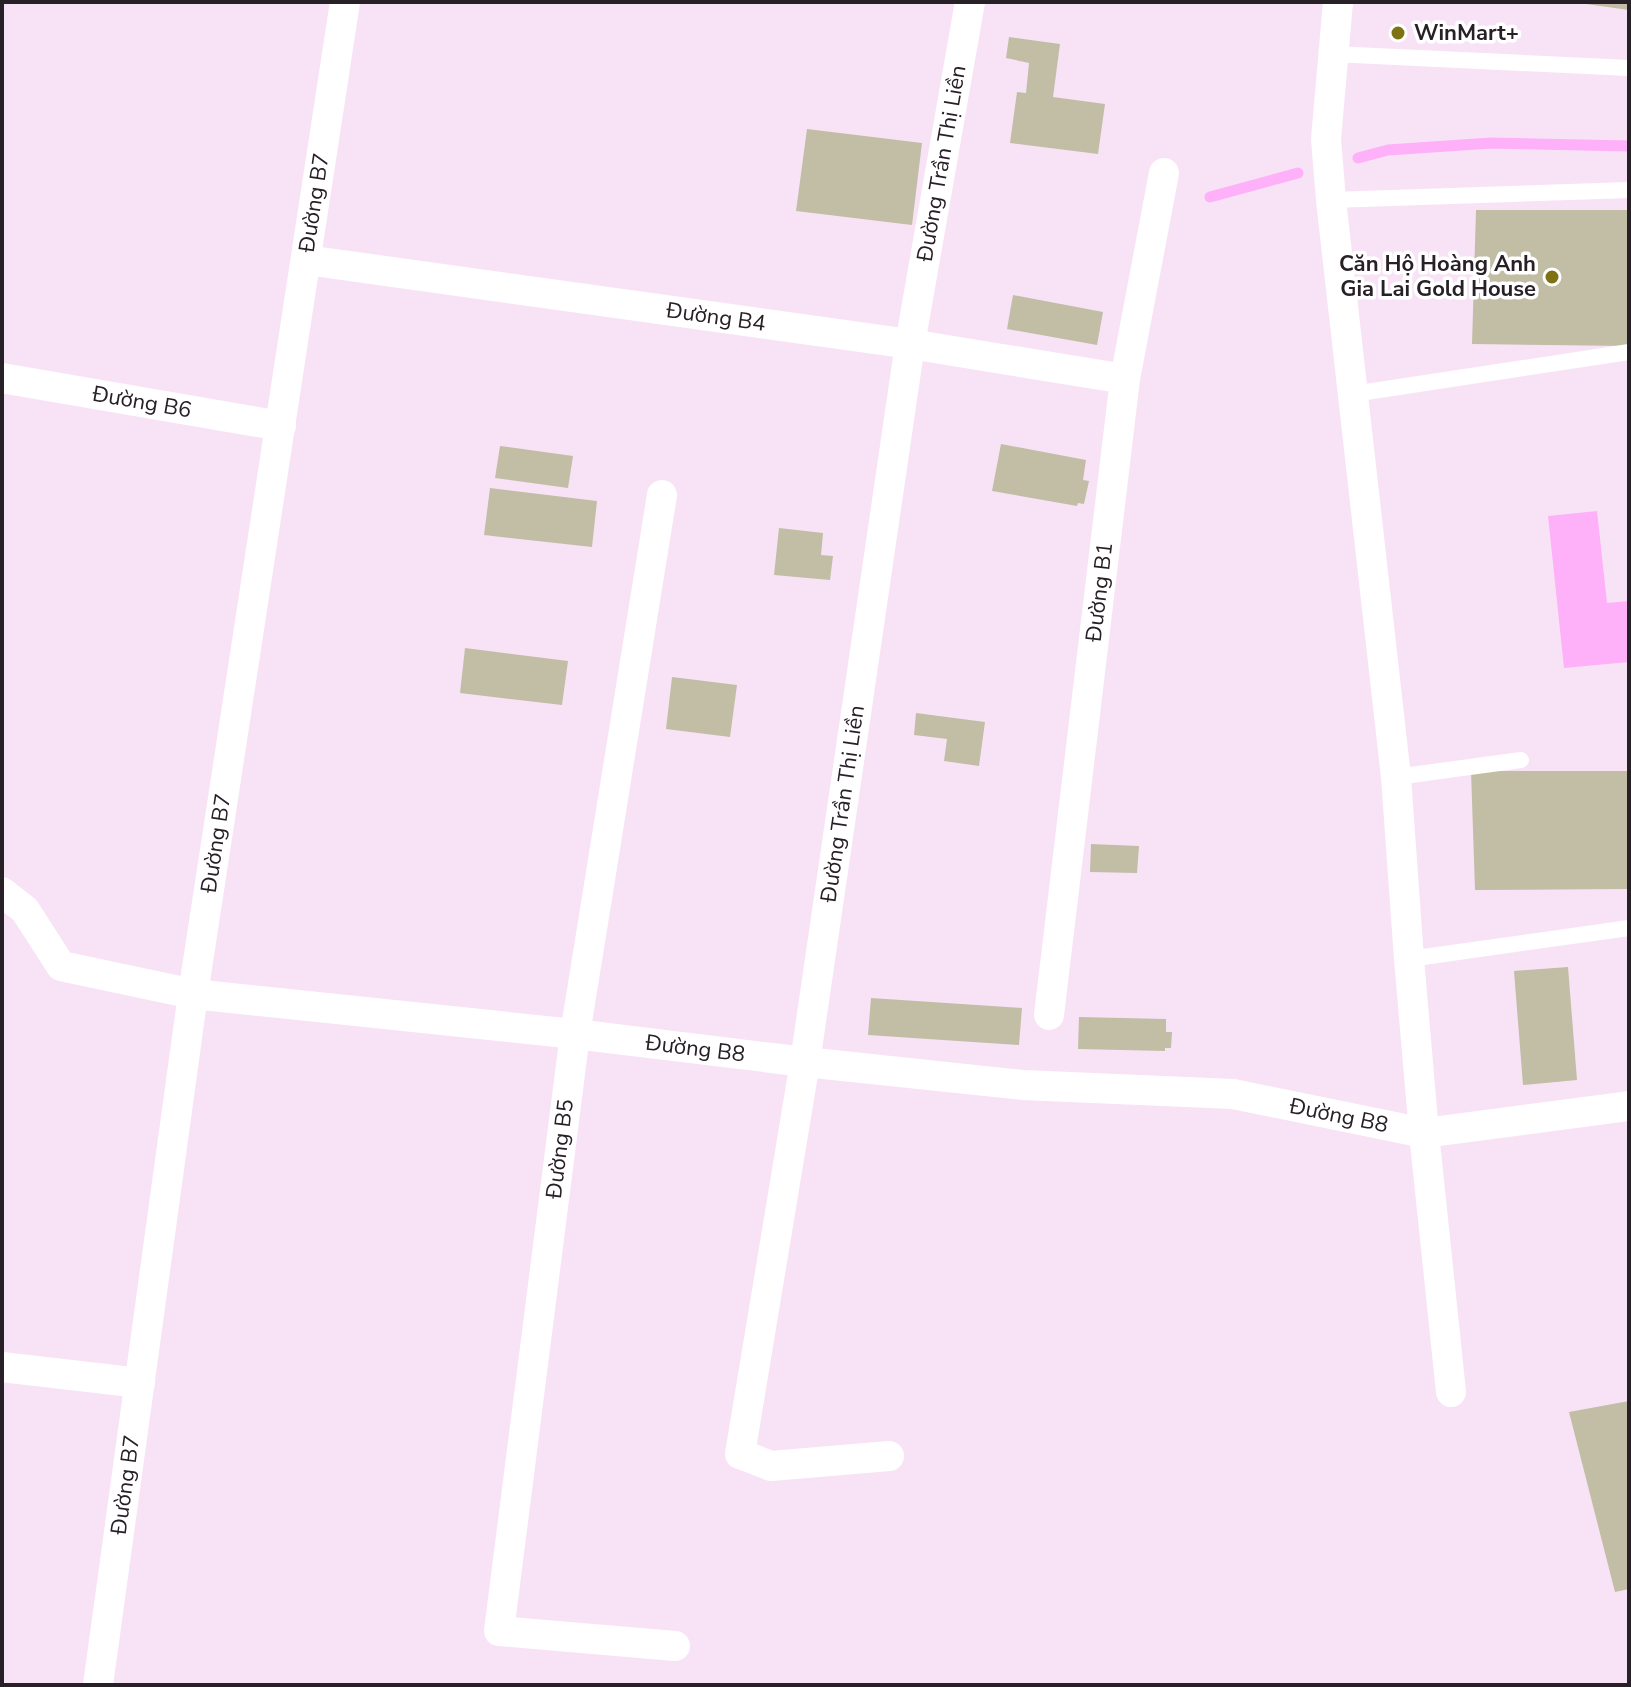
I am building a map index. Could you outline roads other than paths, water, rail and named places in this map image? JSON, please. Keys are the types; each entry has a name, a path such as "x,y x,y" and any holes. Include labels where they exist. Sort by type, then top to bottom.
{"street":[{"name":"Đường B7","path":"98,1685 193,994 345,2"},
{"name":"Đường Trần Thị Liền","path":"889,1456 771,1466 740,1454 805,1062 910,344 970,2"},
{"path":"1338,2 1326,139 1396,777 1424,1133 1451,1392"},
{"name":"Đường B1","path":"1049,1015 1125,379 1164,173"},
{"name":"Đường B4","path":"306,260 910,344 1125,379"},
{"name":"Đường B6","path":"2,378 281,426"},
{"name":"Đường B5","path":"662,495 575,1034 499,1631 675,1646"},
{"name":"Đường B8","path":"2,892 25,910 61,966 193,994 1023,1085 1233,1094 1424,1133 1629,1106"},
{"path":"2,1367 140,1383"}],"lane":[{"path":"1333,54 1629,68"},
{"path":"1331,200 1629,190"},
{"path":"1353,394 1629,352"},
{"path":"1396,777 1521,760"},
{"path":"1409,959 1629,928"}],"waterway":[{"path":"1358,158 1388,150 1491,143 1629,146"},
{"path":"1210,197 1298,173"}],"place":[{"name":"WinMart+","path":"1398,33"},
{"name":"Căn Hộ Hoàng Anh Gia Lai Gold House","path":"1552,277"}]}
